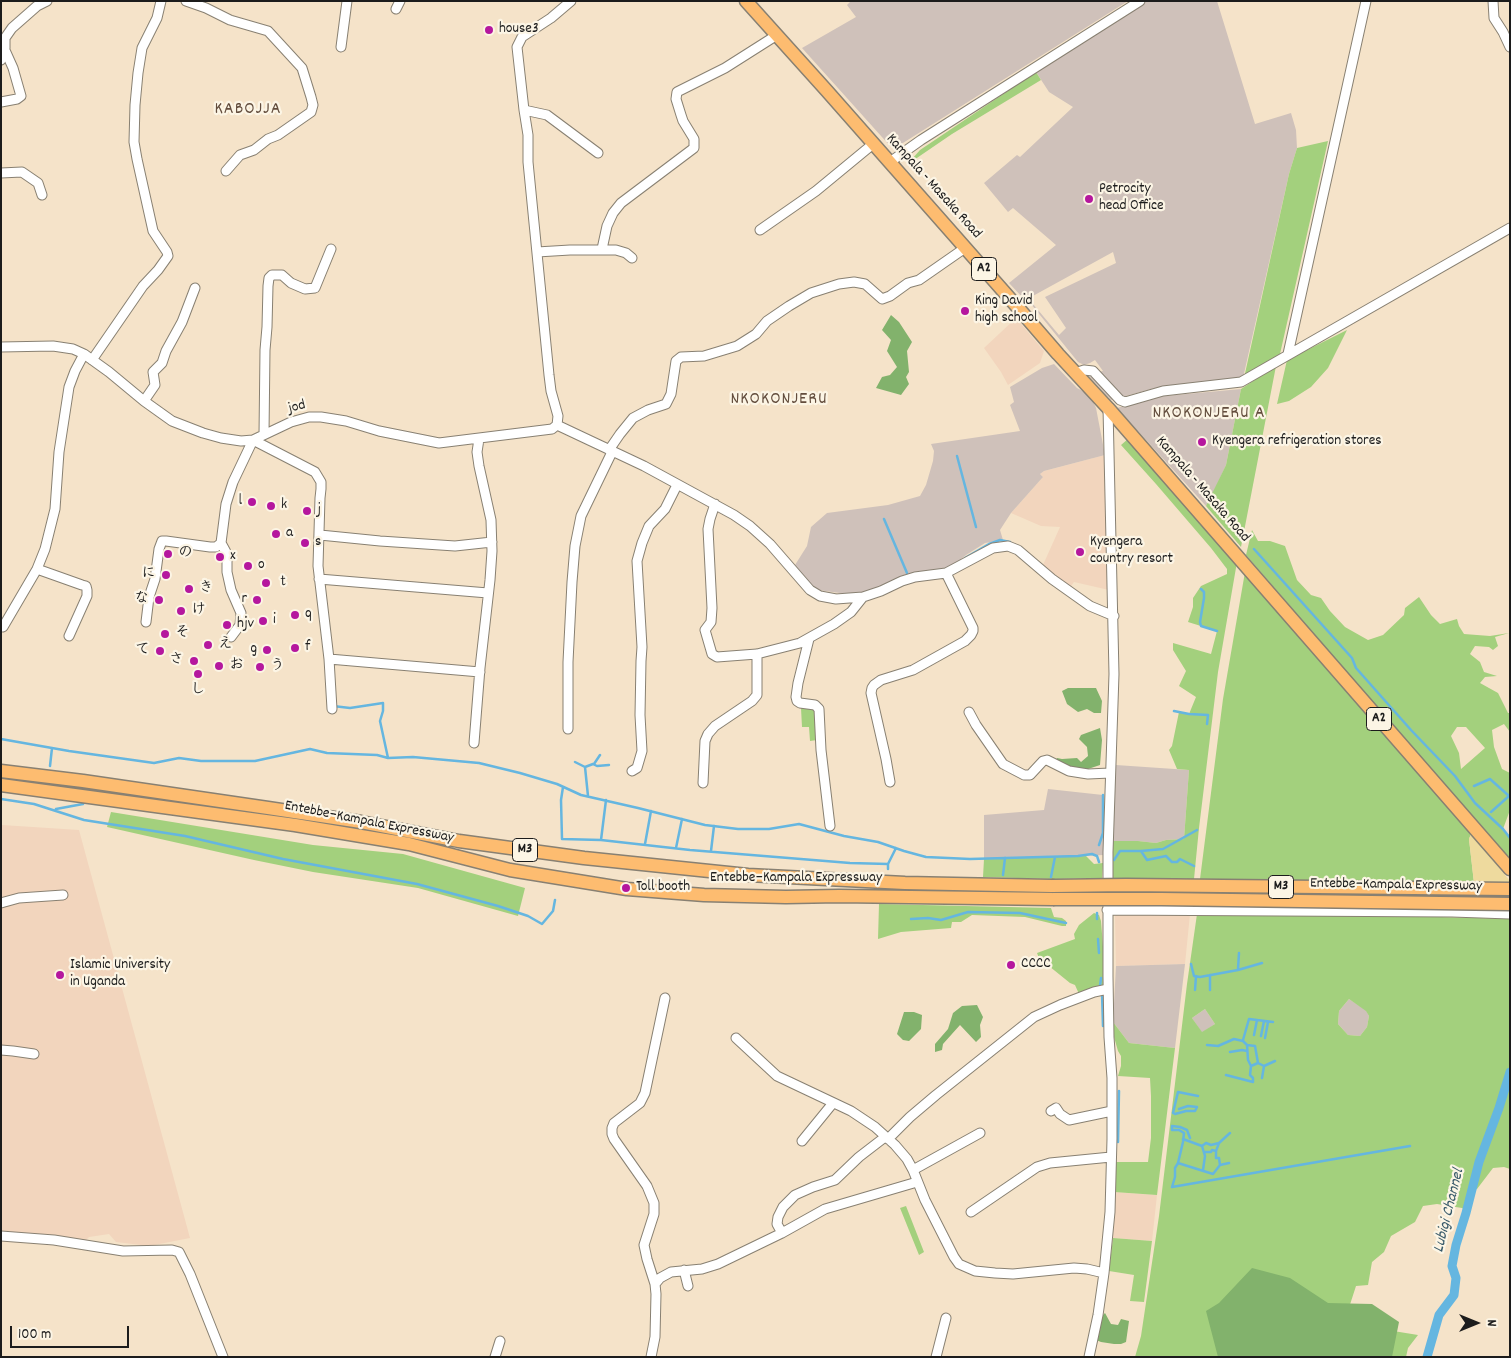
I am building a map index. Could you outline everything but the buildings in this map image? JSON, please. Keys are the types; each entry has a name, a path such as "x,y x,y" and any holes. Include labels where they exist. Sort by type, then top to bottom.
{"highway":[{"name":"Kampala - Masaka Road","path":"751,3 873,144 1235,552 1264,588 1510,869"},
{"name":"Entebbe–Kampala Expressway","path":"1,771 277,809 362,822 459,841 584,858 748,875 905,883 1052,886 1510,889"},
{"name":"Entebbe–Kampala Expressway","path":"1,785 295,825 409,844 510,870 627,889 704,895 786,897 1161,899 1510,904"}],"street":[{"path":"1,60 5,38 12,28 37,6 47,1"},
{"path":"92,360 143,286 168,256 153,231 138,168 134,142 135,105 142,48 157,18 161,1"},
{"path":"186,1 206,8 230,20 268,31 302,68 311,97 311,112 254,150 240,155 226,171"},
{"path":"341,46 347,1"},
{"path":"571,1 551,18 522,37 517,47 528,135 528,162 549,376 558,416 557,425 644,466 715,504 750,526 770,544 810,590 820,596 836,599 863,598 915,577 946,573 993,548 1008,546 1018,550 1052,579 1090,606 1114,616"},
{"path":"890,162 929,135 1140,1"},
{"path":"1288,354 1366,1"},
{"path":"1493,1 1494,18 1510,47"},
{"path":"602,249 607,226 613,213 621,203 694,148 694,139 681,115 676,92 726,68 778,35"},
{"path":"1,102 17,99 21,96 14,68 3,46"},
{"path":"524,110 547,115 598,153"},
{"path":"760,230 816,191 873,144"},
{"path":"1,173 22,172 38,183 42,195"},
{"path":"1076,374 1084,370 1093,371 1120,400 1126,402 1163,391 1241,382 1510,228"},
{"path":"264,434 265,350 269,278 272,275 282,275 292,283 305,289 315,288 331,249"},
{"path":"537,252 620,250 632,258"},
{"path":"811,299 837,287 864,286 882,302 886,302 915,284 922,284 967,250"},
{"path":"568,729 568,662 572,582 575,546 581,516 620,434 633,418 648,410 666,404 671,394 676,361 681,357 704,356 737,346 756,334 767,321 789,306 812,293 839,284 854,282 865,284 882,299 890,296 908,283 919,280 967,250"},
{"path":"144,402 155,385 153,372 162,363 166,351 182,322 195,288"},
{"path":"1,347 63,346 84,354 144,402 172,421 203,433 231,440 253,440 309,469 318,476 321,489 318,566 329,659 332,709"},
{"path":"3,627 37,569 46,549 54,508 59,452 69,387 84,354"},
{"path":"1089,1357 1098,1316 1110,1212 1112,1078 1109,1037 1108,910 1110,773 1114,699 1114,616 1108,408"},
{"name":"jod","path":"253,440 291,422 321,416 379,431 440,443 552,429 557,425"},
{"path":"474,744 492,542 489,506 478,459 479,439"},
{"path":"231,637 242,620 231,590 227,572 227,554 221,543 224,514 236,476 253,440"},
{"path":"632,771 637,768 642,751 640,661 642,647 637,561 649,526 665,508 677,485"},
{"path":"715,504 708,529 711,622 705,630 712,654 718,656 757,654 800,643 851,612 863,598"},
{"path":"320,536 456,546 492,542"},
{"path":"146,622 149,597 156,580 159,549 162,541 210,547 216,547 221,543"},
{"path":"37,569 86,586 88,590 69,636"},
{"path":"890,782 871,693 872,688 881,680 913,670 965,641 972,635 973,628 946,573"},
{"path":"319,579 488,593"},
{"path":"809,639 796,697 800,703 815,705 819,709 821,750 830,826"},
{"path":"703,783 705,741 708,734 715,726 752,701 757,695 757,654"},
{"path":"329,659 480,672"},
{"path":"969,712 1003,764 1024,775 1030,775 1043,760 1047,760 1069,771 1088,774 1110,773"},
{"path":"1,903 19,898 63,895"},
{"path":"1108,910 1510,914"},
{"path":"782,1233 777,1224 778,1217 783,1207 795,1196 813,1187 836,1180 859,1157 887,1138 936,1095 1034,1017 1094,992 1108,989"},
{"path":"651,1357 655,1337 655,1284 644,1245 654,1214 654,1203 647,1186 614,1140 612,1128 614,1123 640,1103 645,1093 665,998"},
{"path":"736,1038 777,1076 865,1120 887,1138 907,1159 914,1170 917,1182 959,1264 975,1271 1013,1274 1074,1268 1104,1273"},
{"path":"1,1050 34,1054"},
{"path":"802,1141 833,1103"},
{"path":"1050,1111 1056,1108 1060,1114 1069,1120 1112,1111"},
{"path":"914,1170 980,1133"},
{"path":"971,1212 1037,1167 1111,1157"},
{"path":"655,1284 660,1278 671,1272 702,1269 718,1264 782,1233 825,1209 917,1182"},
{"path":"1,1236 54,1240 124,1251 172,1250 179,1252 190,1274 222,1357"},
{"path":"684,1270 688,1286"},
{"path":"936,1357 946,1318"},
{"path":"495,1357 500,1341"}],"shaded area":[{"path":"851,1 1128,1 895,148 890,146 802,48 856,17 847,5"},
{"path":"1147,1 1217,1 1255,124 1291,113 1296,130 1297,148 1289,174 1243,378 1155,388 1111,400 1087,374 1103,371 1095,360 1084,365 1078,362 1031,304 1059,335 1066,328 1045,297 1116,263 1113,252 1031,297 1023,298 1009,283 1056,245 1013,208 1008,212 984,183 1017,155 1020,157 1073,107 1049,92 1036,72"},
{"path":"1016,318 1044,351 1040,363 1008,385 984,348"},
{"path":"1054,364 1077,388 1090,395 1096,408 1105,455 1044,471 1040,474 1043,477 1011,513 1000,530 1003,540 985,543 949,569 854,595 818,590 805,579 795,565 807,546 811,527 827,513 888,505 920,496 926,485 933,461 934,451 931,444 1020,431 1010,405 1014,402 1010,387 1042,368"},
{"path":"1241,389 1226,465 1206,506 1117,408 1153,397"},
{"path":"1105,455 1109,590 1074,582 1069,589 1043,565 1060,527 1041,526 1011,513 1043,477 1040,474 1044,471"},
{"path":"1116,765 1189,770 1184,839 1166,840 1156,843 1113,841 1113,798"},
{"path":"1048,789 1103,795 1105,855 984,859 984,815 1044,810"},
{"name":"Islamic University in Uganda","path":"2,825 79,830 190,1238 149,1246 116,1242 109,1234 89,1237 85,1241 1,1232"},
{"path":"1118,913 1190,914 1185,964 1116,966 1115,916"},
{"path":"1185,964 1175,1048 1129,1043 1113,1022 1116,966"},
{"path":"1349,999 1366,1010 1369,1016 1367,1027 1360,1036 1348,1035 1338,1024 1339,1011"},
{"path":"1205,1009 1215,1024 1202,1033 1192,1018"},
{"path":"1114,1192 1157,1195 1152,1241 1113,1238"}],"green space":[{"path":"1036,72 1041,80 952,134 911,162 920,150"},
{"path":"1328,141 1280,354 1244,378 1289,174 1297,148"},
{"path":"891,315 899,322 912,342 907,351 909,372 906,377 909,384 901,395 876,388 882,377 890,375 897,367 887,351 891,340 882,330"},
{"path":"1347,330 1328,368 1311,387 1289,401 1277,404 1287,360"},
{"path":"1276,366 1241,547 1206,506 1226,465 1241,389"},
{"path":"1128,439 1237,562 1218,672 1194,879 1113,878 1113,841 1156,843 1166,840 1184,839 1189,770 1177,769 1169,750 1172,746 1179,712 1189,714 1196,697 1179,686 1186,671 1173,650 1173,643 1211,654 1217,631 1188,622 1193,607 1193,598 1201,586 1227,574 1227,569 1211,548 1121,445"},
{"path":"1252,530 1258,541 1270,541 1285,546 1297,580 1311,595 1321,598 1345,627 1368,640 1383,635 1404,615 1405,608 1419,597 1431,615 1440,624 1457,619 1464,634 1490,636 1509,633 1495,637 1498,646 1493,650 1489,647 1475,646 1470,654 1480,662 1484,672 1497,676 1485,677 1480,683 1498,693 1508,713 1510,713 1510,732 1504,724 1492,730 1494,747 1502,769 1510,773 1510,810 1503,829 1510,838 1510,861 1246,555","holes":["1457,727 1466,727 1485,748 1461,769 1459,753 1451,736"]},
{"path":"1245,572 1361,703 1471,834 1469,839 1474,883 1200,879 1223,699"},
{"path":"1068,688 1096,688 1102,701 1101,713 1094,713 1087,709 1078,712 1067,704 1062,691"},
{"path":"815,707 817,740 810,741 809,727 802,727 801,708"},
{"path":"1100,728 1102,740 1100,765 1088,769 1070,770 1056,760 1057,758 1077,758 1081,762 1088,756 1087,747 1079,739 1081,735"},
{"path":"111,812 313,845 403,854 525,888 518,916 418,888 313,872 107,827"},
{"path":"1086,856 1094,864 1103,863 1102,878 983,877 984,859"},
{"path":"879,904 1051,908 1054,917 1062,918 1066,921 1066,926 1025,917 972,915 961,922 952,922 951,928 901,932 878,939"},
{"path":"1094,913 1099,915 1101,921 1106,984 1079,994 1075,985 1039,958 1037,953 1075,939 1074,934 1079,925"},
{"path":"1197,914 1510,919 1510,1169 1504,1167 1493,1168 1477,1189 1472,1190 1467,1211 1462,1208 1437,1204 1423,1206 1415,1222 1391,1236 1384,1252 1372,1262 1368,1285 1356,1286 1344,1323 1418,1335 1408,1348 1406,1357 1135,1357 1141,1336 1159,1216","holes":["1349,999 1366,1011 1369,1016 1367,1027 1360,1036 1348,1035 1338,1024 1339,1011","1205,1009 1215,1024 1202,1032 1192,1018"]},
{"path":"977,1005 983,1017 980,1025 981,1037 976,1042 960,1025 943,1044 942,1050 935,1052 935,1044 948,1029 953,1013 962,1006"},
{"path":"904,1012 914,1012 922,1015 921,1029 909,1041 903,1040 897,1034"},
{"path":"1113,1022 1129,1043 1175,1048 1157,1195 1114,1192 1114,1162 1148,1162 1151,1138 1151,1096 1150,1078 1118,1076 1121,1056 1114,1037"},
{"path":"906,1206 924,1252 919,1255 900,1208"},
{"path":"1113,1238 1152,1241 1144,1302 1130,1301 1134,1275 1109,1271"},
{"path":"1252,1268 1290,1278 1328,1303 1372,1304 1399,1322 1392,1357 1218,1357 1206,1311 1219,1303"},
{"path":"1105,1313 1111,1324 1118,1325 1121,1319 1129,1321 1126,1342 1114,1344 1096,1340 1099,1319"}],"sand":[{"path":"1471,834 1510,883 1474,883 1469,839"}],"waterway":[{"path":"957,456 976,527"},
{"path":"884,519 907,573"},
{"path":"965,558 1000,540 1010,542"},
{"path":"1254,549 1352,658 1356,668 1455,776 1475,803 1510,838"},
{"path":"1201,589 1204,592 1201,626 1217,631"},
{"path":"333,706 350,708 383,703 380,721 388,758"},
{"path":"1174,711 1208,715 1207,724"},
{"path":"1,739 154,763 179,758 201,761 255,761 310,749 327,753 377,755 388,758 413,757 479,763 557,784 581,795 705,825 738,829 769,829 799,824 844,836 878,842 926,857 970,859 1092,854 1097,856 1099,862"},
{"path":"50,766 52,748"},
{"path":"594,764 600,755"},
{"path":"575,762 585,767"},
{"path":"588,796 585,767 593,764 597,766 609,765"},
{"path":"1474,786 1490,779 1509,796 1491,812"},
{"path":"563,787 561,800 562,839 601,840 690,850 850,863 888,864"},
{"path":"1099,845 1103,833 1103,795"},
{"path":"1,799 34,804 84,820 185,836 283,859 417,884 498,906 528,916 542,924 553,911 555,900"},
{"path":"601,840 606,800"},
{"path":"56,809 83,804"},
{"path":"645,844 651,811"},
{"path":"676,848 682,819"},
{"path":"711,851 714,826"},
{"path":"1114,860 1120,851 1163,849 1197,830"},
{"path":"888,869 888,864 896,848"},
{"path":"1141,851 1147,860 1166,856 1172,862 1177,862 1180,859 1194,866"},
{"path":"1051,877 1055,857"},
{"path":"1003,875 1005,858"},
{"path":"911,919 928,918 941,920 968,912 1020,913 1066,923"},
{"path":"1097,913 1097,919"},
{"path":"1098,939 1099,953"},
{"path":"1238,969 1239,953"},
{"path":"1191,964 1194,976 1200,977 1238,970 1262,963"},
{"path":"1210,975 1210,990"},
{"path":"1195,990 1196,976"},
{"path":"1100,986 1101,978"},
{"path":"1102,993 1103,1026"},
{"path":"1243,1040 1249,1019 1273,1022"},
{"path":"1254,1035 1257,1020"},
{"path":"1261,1036 1264,1021"},
{"path":"1265,1038 1268,1022"},
{"path":"1207,1045 1218,1046 1234,1039 1243,1041 1247,1045 1255,1046 1258,1063 1264,1066 1275,1061"},
{"path":"1247,1045 1248,1060 1251,1066 1258,1063"},
{"path":"1230,1052 1247,1051"},
{"path":"1226,1075 1253,1082 1253,1078 1250,1075 1251,1066"},
{"path":"1262,1078 1264,1066"},
{"name":"Lubigi Channel","path":"1427,1357 1439,1315 1454,1295 1456,1278 1452,1266 1456,1245 1479,1162 1510,1072"},
{"path":"1118,1142 1119,1091"},
{"path":"1179,1109 1188,1106 1197,1107 1195,1111 1173,1113 1178,1092 1198,1096"},
{"path":"1190,1138 1187,1130 1172,1126 1172,1130 1179,1130 1184,1133 1172,1187 1410,1146"},
{"path":"1202,1146 1206,1143 1211,1145 1219,1143 1230,1133"},
{"path":"1183,1139 1202,1146 1205,1156 1203,1170"},
{"path":"1219,1143 1216,1158 1219,1158 1220,1165"},
{"path":"1204,1152 1216,1151"},
{"path":"1178,1163 1213,1174 1220,1165 1229,1163"}],"place":[{"name":"house3","path":"489,30"},
{"name":"Petrocity head Office","path":"1089,199"},
{"name":"King David high school","path":"965,311"},
{"name":"Kyengera refrigeration stores","path":"1202,442"},
{"name":"l","path":"252,502"},
{"name":"k","path":"271,506"},
{"name":"j","path":"307,511"},
{"name":"a","path":"276,534"},
{"name":"s","path":"305,543"},
{"name":"Kyengera country resort","path":"1080,552"},
{"name":"の","path":"168,554"},
{"name":"x","path":"220,557"},
{"name":"o","path":"248,566"},
{"name":"に","path":"166,575"},
{"name":"ｔ","path":"266,583"},
{"name":"き","path":"189,589"},
{"name":"な","path":"159,600"},
{"name":"r","path":"257,600"},
{"name":"け","path":"181,611"},
{"name":"q","path":"295,615"},
{"name":"i","path":"263,621"},
{"name":"hjv","path":"227,625"},
{"name":"そ","path":"165,634"},
{"name":"え","path":"208,645"},
{"name":"f","path":"295,648"},
{"name":"g","path":"267,650"},
{"name":"て","path":"160,651"},
{"name":"さ","path":"194,661"},
{"name":"お","path":"219,666"},
{"name":"う","path":"260,667"},
{"name":"し","path":"198,674"},
{"name":"Toll booth","path":"626,888"},
{"name":"CCCC","path":"1011,965"},
{"name":"Islamic University in Uganda","path":"60,975"}],"district":[{"name":"KABOJJA","path":"248,111"},
{"name":"NKOKONJERU","path":"779,401"},
{"name":"NKOKONJERU A","path":"1209,415"}]}
